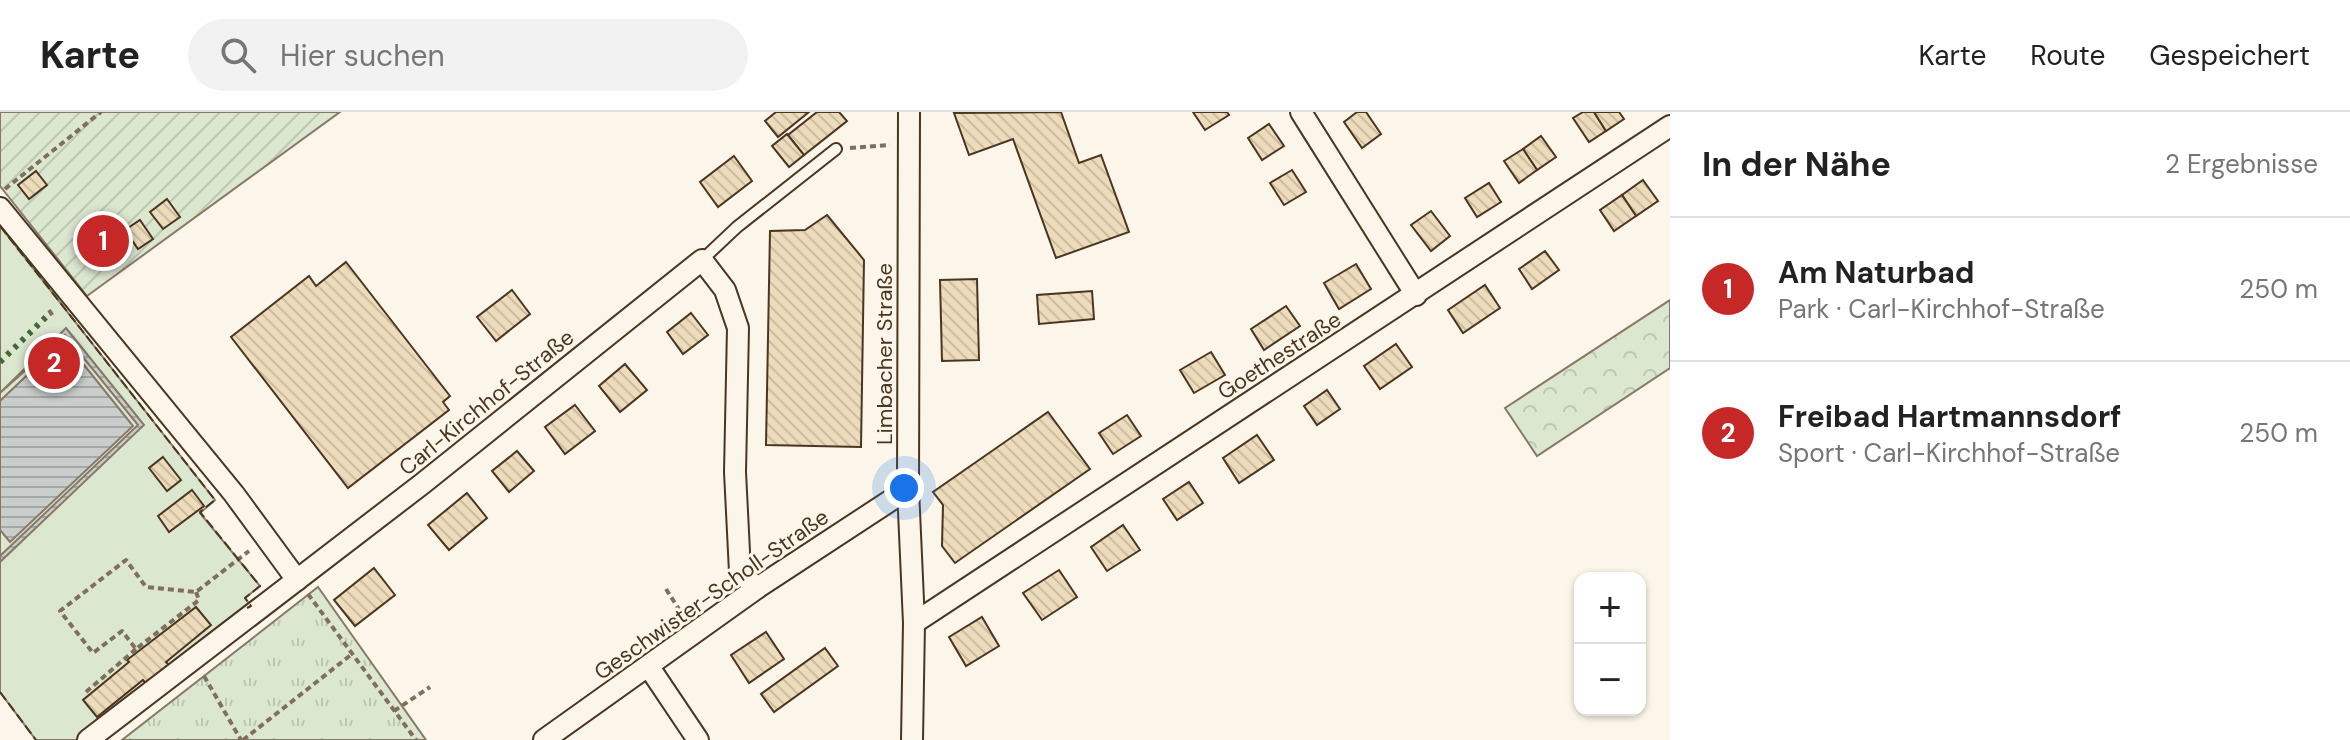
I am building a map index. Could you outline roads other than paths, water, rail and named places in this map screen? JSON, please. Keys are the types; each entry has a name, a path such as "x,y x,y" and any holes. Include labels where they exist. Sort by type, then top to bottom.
{"street":[{"name":"Limbacher Straße","path":"909,112 908,489 914,623 912,740"},
{"path":"1301,112 1416,295"},
{"name":"Goethestraße","path":"914,623 1670,126"},
{"path":"0,208 267,538 297,580"},
{"path":"702,260 725,290 738,328 735,472 740,572 757,588"},
{"name":"Carl-Kirchhof-Straße","path":"88,740 297,580 702,260"},
{"name":"Geschwister-Scholl-Straße","path":"544,740 757,588 908,489"},
{"path":"649,667 698,740"}],"lane":[{"name":"Carl-Kirchhof-Straße","path":"702,260 737,227 836,149"}],"place":[{"name":"Am Naturbad","path":"103,241"},
{"name":"Freibad Hartmannsdorf","path":"54,363"}]}
